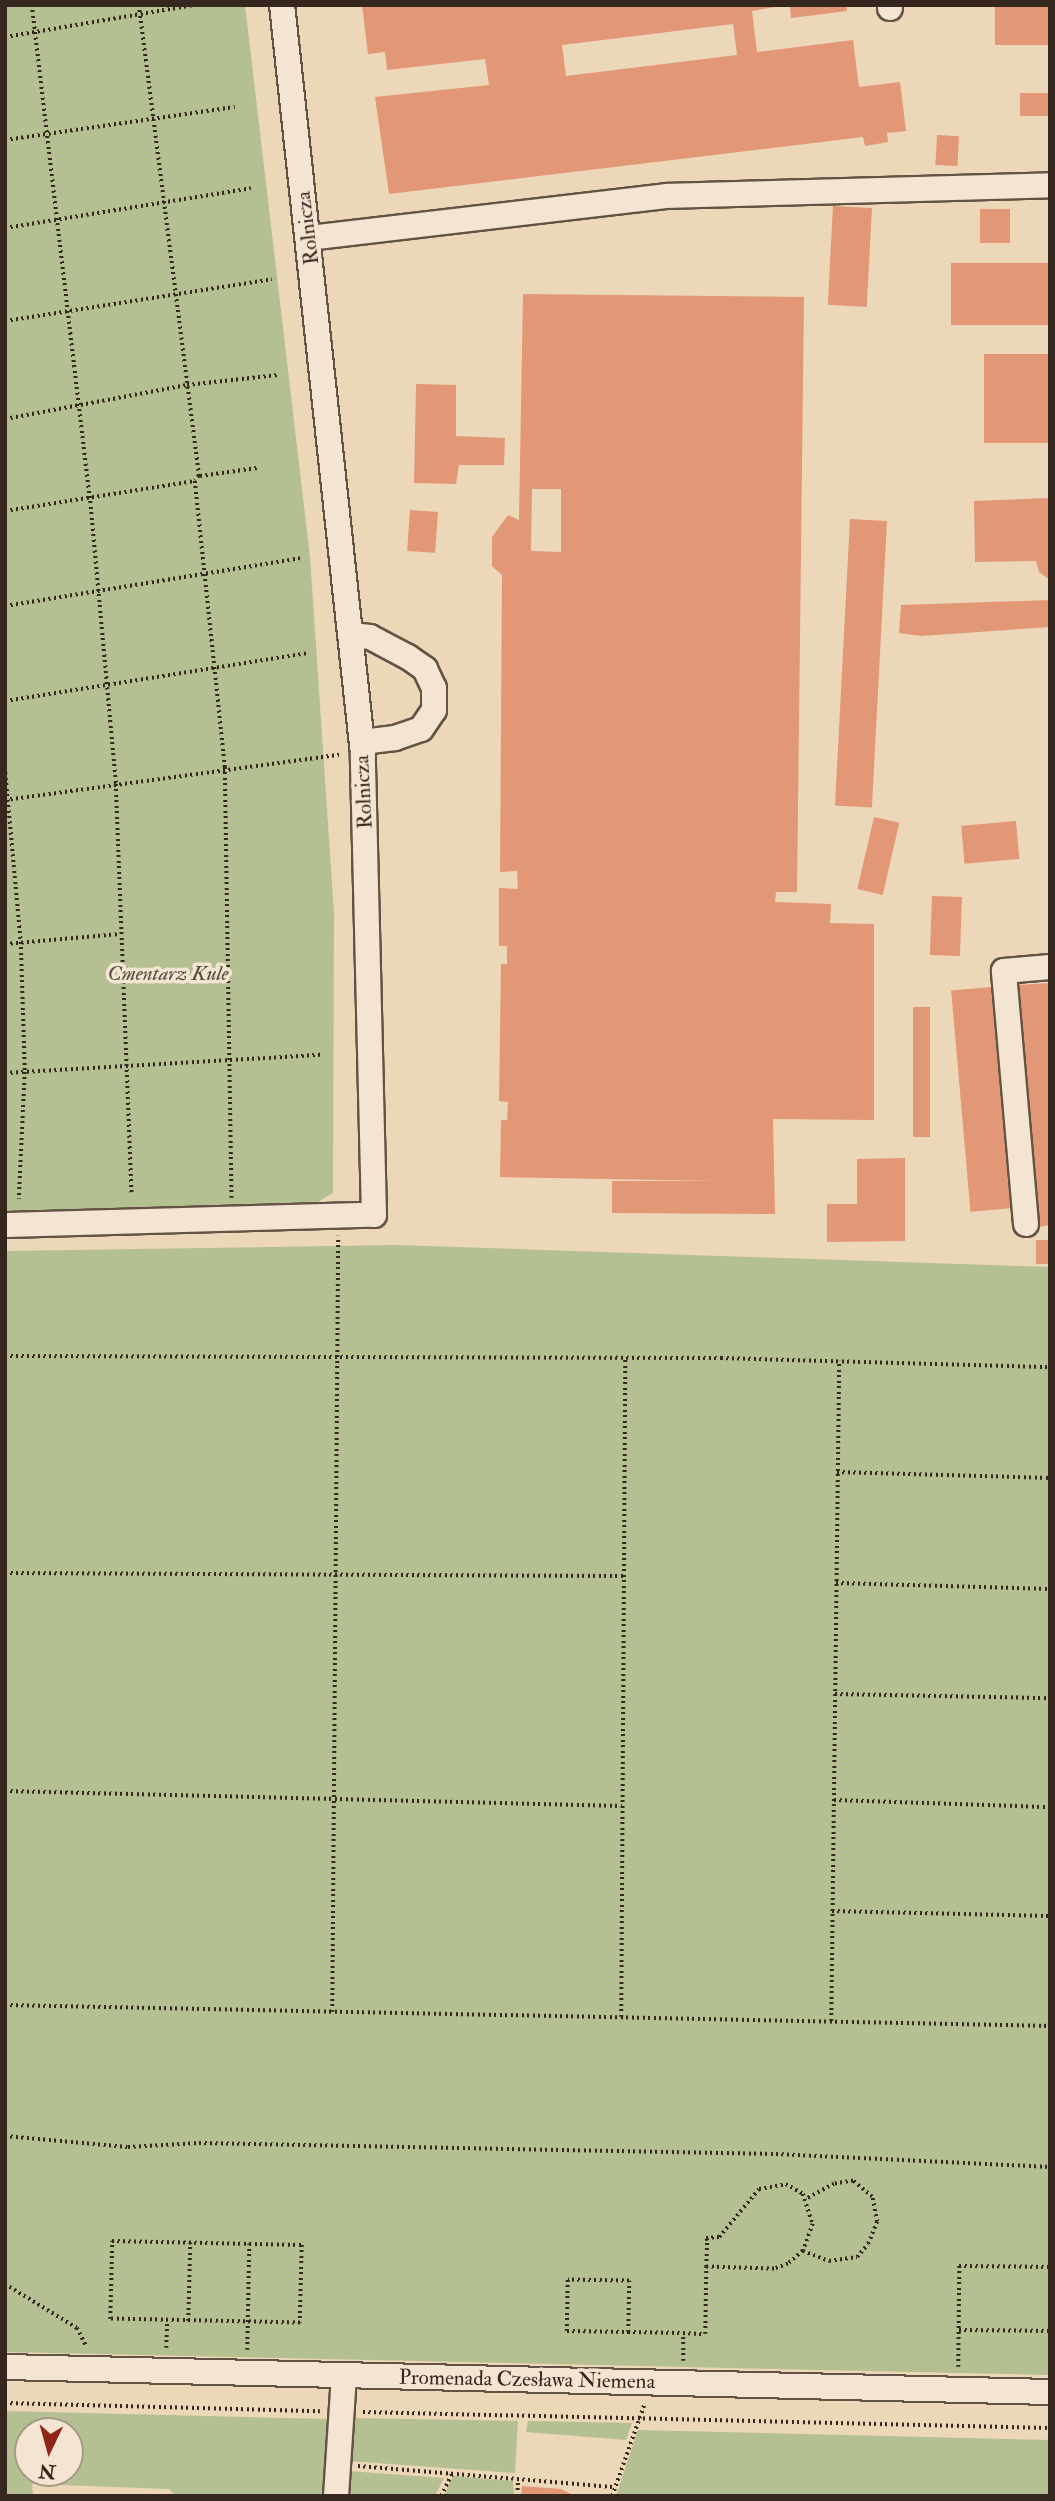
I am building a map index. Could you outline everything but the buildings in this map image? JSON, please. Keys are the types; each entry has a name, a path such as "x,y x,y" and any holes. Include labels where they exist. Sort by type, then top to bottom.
{"street":[{"name":"Rolnicza","path":"5,1225 374,1215 362,748 352,635 282,5"},
{"path":"309,239 667,196 1050,186"},
{"path":"352,635 370,637 408,657 425,669 433,688 434,710 421,729 362,748"},
{"path":"1026,1224 1004,971 1050,967"},
{"name":"Promenada Czesława Niemena","path":"5,2367 1050,2392"},
{"path":"336,2496 338,2412 344,2376"}],"path":[{"path":"32,5 90,496 116,784 132,1194"},
{"path":"139,5 200,476"},
{"path":"5,37 195,5"},
{"path":"5,140 235,107"},
{"path":"5,228 164,200 251,188"},
{"path":"5,321 175,291 272,279"},
{"path":"5,419 79,408 187,385 278,375"},
{"path":"5,511 195,481 200,476 257,468"},
{"path":"195,481 207,572 225,767 232,1058 232,1200"},
{"path":"5,606 302,558"},
{"path":"5,701 307,653"},
{"path":"7,800 362,748"},
{"path":"5,767 21,942 25,1072 19,1199"},
{"path":"5,944 120,934"},
{"path":"5,1073 320,1055"},
{"path":"332,2011 340,1357 338,1217"},
{"path":"5,1356 625,1358 1050,1367"},
{"path":"621,2017 625,1358"},
{"path":"831,2022 839,1361"},
{"path":"837,1472 1050,1478"},
{"path":"5,1573 623,1576"},
{"path":"836,1583 1050,1589"},
{"path":"835,1694 1050,1698"},
{"path":"5,1791 622,1806"},
{"path":"834,1800 1050,1807"},
{"path":"832,1911 1050,1916"},
{"path":"5,2005 1050,2026"},
{"path":"5,2136 128,2147 199,2143 776,2154 1050,2167"},
{"path":"803,2251 829,2261 856,2257 877,2222 867,2189 853,2181 834,2184 807,2199"},
{"path":"628,2332 629,2281 568,2280 567,2331 705,2334 706,2238 719,2237 759,2189 786,2184 807,2199 813,2224 803,2251 775,2269 706,2267"},
{"path":"112,2241 190,2243 302,2245 300,2323 110,2319 112,2241"},
{"path":"188,2321 190,2243"},
{"path":"247,2349 248,2244"},
{"path":"958,2364 959,2266 1050,2267"},
{"path":"5,2284 77,2328 98,2369"},
{"path":"166,2347 167,2320"},
{"path":"959,2330 1050,2331"},
{"path":"682,2355 683,2333"},
{"path":"612,2496 652,2383"},
{"path":"5,2403 1050,2428"},
{"path":"337,2464 615,2487"},
{"path":"441,2496 452,2473"},
{"path":"517,2496 518,2479"}],"green space":[{"name":"Cmentarz Kule","path":"5,5 245,5 310,557 334,913 333,1193 318,1202 5,1213"},
{"path":"396,1245 1050,1267 1050,2375 5,2352 5,1251"},
{"path":"5,2411 330,2419 326,2496 175,2496 169,2489 84,2486 84,2417 14,2417 14,2487 32,2487 33,2496 5,2496"},
{"path":"350,2418 518,2421 515,2473 349,2461"},
{"path":"528,2421 632,2423 626,2440 526,2432"},
{"path":"638,2430 1050,2440 1050,2496 616,2496"},
{"path":"348,2471 444,2478 435,2496 348,2496"},
{"path":"453,2476 513,2481 514,2496 444,2496"}]}
